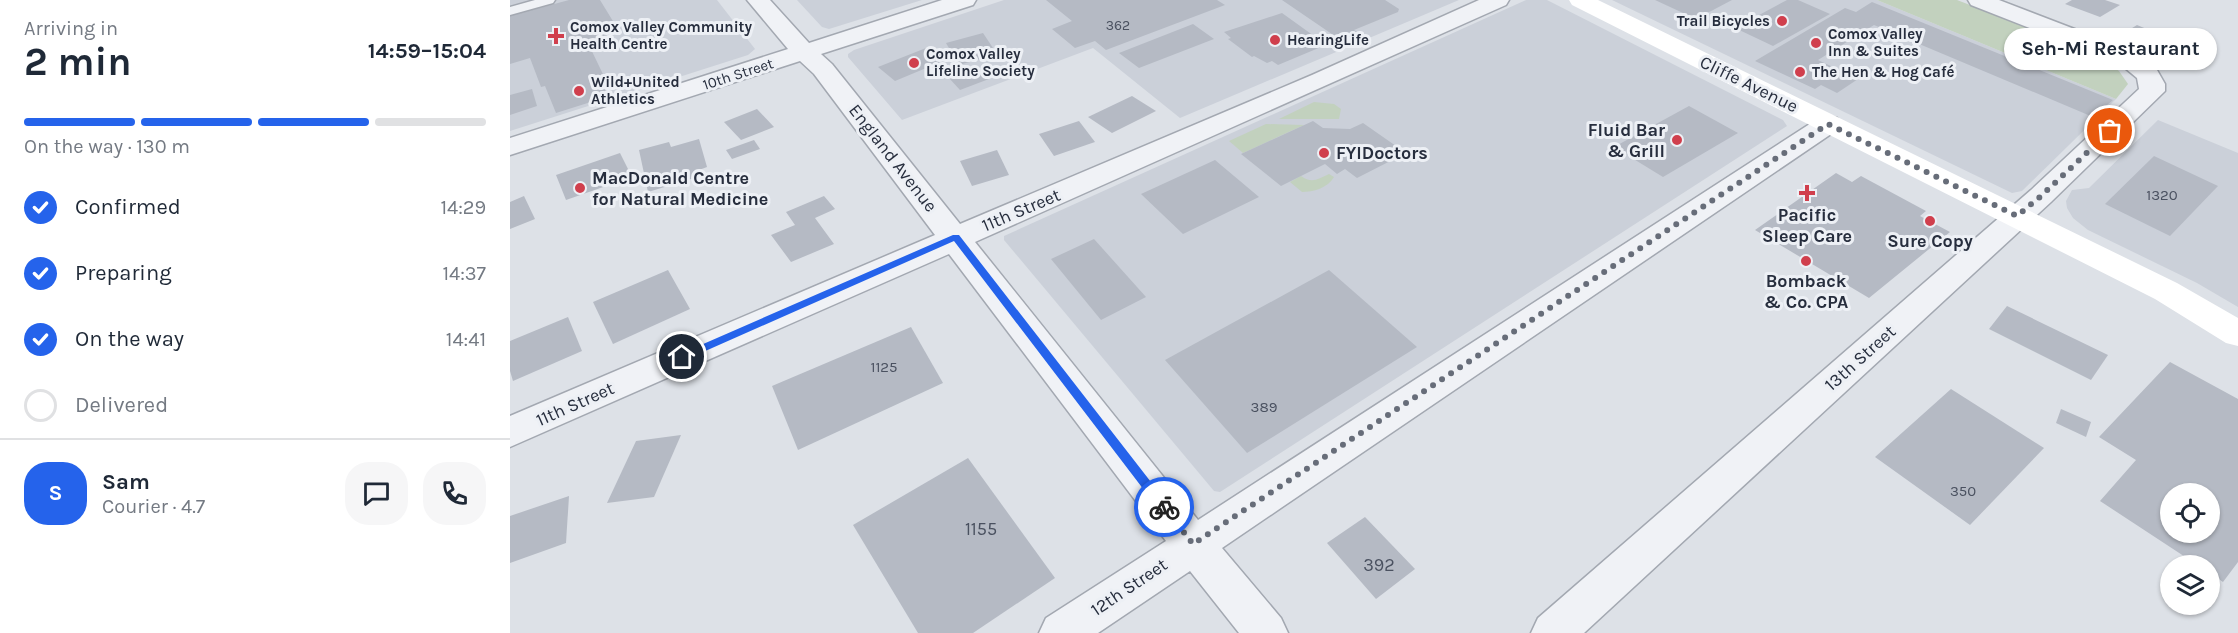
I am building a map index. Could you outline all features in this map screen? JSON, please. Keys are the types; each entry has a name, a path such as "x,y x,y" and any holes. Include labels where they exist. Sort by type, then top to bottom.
{"main road":[{"name":"Cliffe Avenue","path":"1580,0 2166,291 2238,334"}],"street":[{"name":"England Avenue","path":"758,0 789,38 823,69 1193,544 1266,633"},
{"name":"10th Street","path":"510,147 965,0"},
{"name":"11th Street","path":"510,432 1340,72 1498,0"},
{"name":"13th Street","path":"1553,633 2047,191 2152,91 2148,75 2128,58 1979,0"},
{"name":"12th Street","path":"1061,633 1828,124"}],"lane":[{"path":"510,11 549,0"}],"shaded area":[{"path":"510,0 717,0 755,49 748,55 510,131"},
{"path":"797,0 922,0 829,29 822,27"},
{"path":"1004,0 1459,0 1180,118 1093,48 902,120 848,57 848,54 854,50"},
{"path":"1526,0 1547,0 1783,120 1787,126 1220,492 1214,491 1004,240 1004,236"},
{"path":"1612,0 1877,0 2116,99 2022,191 2012,193"},
{"path":"2158,120 2238,153 2238,307 2197,283 2088,230 2073,218 2067,208 2066,201 2072,190 2089,188"}],"green space":[{"path":"1877,0 1957,0 2094,53 2119,71 2128,84 2116,99"},
{"path":"1314,102 1334,104 1341,109 1339,119 1279,119"},
{"path":"1266,124 1304,125 1243,153 1229,141"},
{"path":"1329,174 1334,177 1328,184 1311,191 1302,192 1290,182 1301,176 1312,180"}],"building":[{"path":"569,0 600,0 619,31 587,41 613,95 556,113 545,86 541,87 530,58 510,64 510,16"},
{"path":"1046,0 1217,0 1225,5 1106,50 1095,41 1075,48 1052,29 1072,21"},
{"path":"1282,0 1385,0 1399,9 1398,12 1354,30 1362,35 1345,43"},
{"path":"1655,0 1732,0 1696,19"},
{"name":"Trail Bicycles","path":"1787,0 1798,0 1830,14 1773,46 1735,28"},
{"path":"2072,0 2105,0 2120,5 2100,17 2065,4"},
{"name":"Comox Valley Inn & Suites","path":"1872,2 2113,100 2093,117 1874,25 1818,60 1858,79 1837,93 1821,85 1815,89 1755,61 1845,8 1856,12"},
{"path":"1282,13 1321,41 1316,43 1321,47 1278,65 1272,61 1267,63 1252,57 1228,39 1231,38 1224,32"},
{"path":"1193,24 1214,39 1139,68 1119,53"},
{"path":"2137,25 2166,37 2145,50 2116,38"},
{"path":"983,33 997,54 959,65 946,43"},
{"path":"926,48 943,61 895,81 878,67"},
{"path":"977,68 989,79 960,90 949,78"},
{"path":"532,89 537,106 510,115 510,95"},
{"path":"1132,96 1156,111 1112,133 1088,117"},
{"name":"Fluid Bar & Grill","path":"1689,106 1738,133 1663,177 1614,147"},
{"path":"757,109 774,127 741,140 724,122"},
{"path":"1079,121 1095,142 1054,156 1039,134"},
{"name":"FYIDoctors","path":"1313,121 1323,128 1350,129 1363,123 1406,153 1357,178 1345,169 1337,174 1325,164 1281,186 1241,154"},
{"path":"699,139 707,167 699,170 701,176 648,192 639,150 669,142 671,147"},
{"path":"754,140 760,149 732,159 726,150"},
{"path":"997,150 1009,175 972,186 960,161"},
{"name":"MacDonald Centre for Natural Medicine","path":"620,153 632,177 566,200 556,175"},
{"path":"2154,156 2218,186 2170,236 2105,204"},
{"path":"1215,160 1259,197 1183,234 1141,194"},
{"path":"1836,173 1852,182 1861,176 1926,211 1920,216 1950,232 1869,298 1755,230"},
{"path":"524,196 535,219 510,229 510,202"},
{"path":"824,196 835,209 815,218 834,244 791,262 771,235 795,225 786,212"},
{"path":"1094,239 1146,297 1101,320 1051,259"},
{"path":"668,270 690,309 613,344 593,302"},
{"path":"1329,270 1417,347 1247,453 1165,360"},
{"path":"2007,306 2108,355 2091,380 1989,329"},
{"path":"568,317 582,351 513,381 510,371 510,341"},
{"path":"911,327 943,383 798,450 772,386"},
{"path":"2170,362 2238,399 2238,562 2223,582 2220,580 2220,555 2182,555 2164,543 2220,543 2220,483 2160,483 2160,540 2100,501 2136,460 2099,437"},
{"path":"1951,389 2044,448 1970,525 1875,457"},
{"path":"2061,409 2091,422 2086,437 2056,423"},
{"path":"681,435 654,497 607,503 636,441"},
{"path":"968,458 1055,578 973,633 918,633 853,525"},
{"path":"569,496 566,543 510,563 510,516"},
{"path":"1365,517 1415,569 1376,599 1327,543"}],"way so far":[{"path":"1164,507 1193,544 1828,124 2017,216 2110,131"}],"place":[{"name":"Trail Bicycles","path":"1782,21"},
{"name":"Comox Valley Community Health Centre","path":"556,36"},
{"name":"HearingLife","path":"1275,40"},
{"name":"Comox Valley Inn & Suites","path":"1816,43"},
{"name":"Comox Valley Lifeline Society","path":"914,63"},
{"name":"The Hen & Hog Café","path":"1800,72"},
{"name":"Wild+United Athletics","path":"579,91"},
{"name":"Seh-Mi Restaurant","path":"2110,131"},
{"name":"Fluid Bar & Grill","path":"1677,140"},
{"name":"FYIDoctors","path":"1324,153"},
{"name":"MacDonald Centre for Natural Medicine","path":"580,188"},
{"name":"Pacific Sleep Care","path":"1807,193"},
{"name":"Sure Copy","path":"1930,221"},
{"name":"Bomback & Co. CPA","path":"1806,261"}],"route":[{"path":"682,357 956,237 1164,507"}]}
